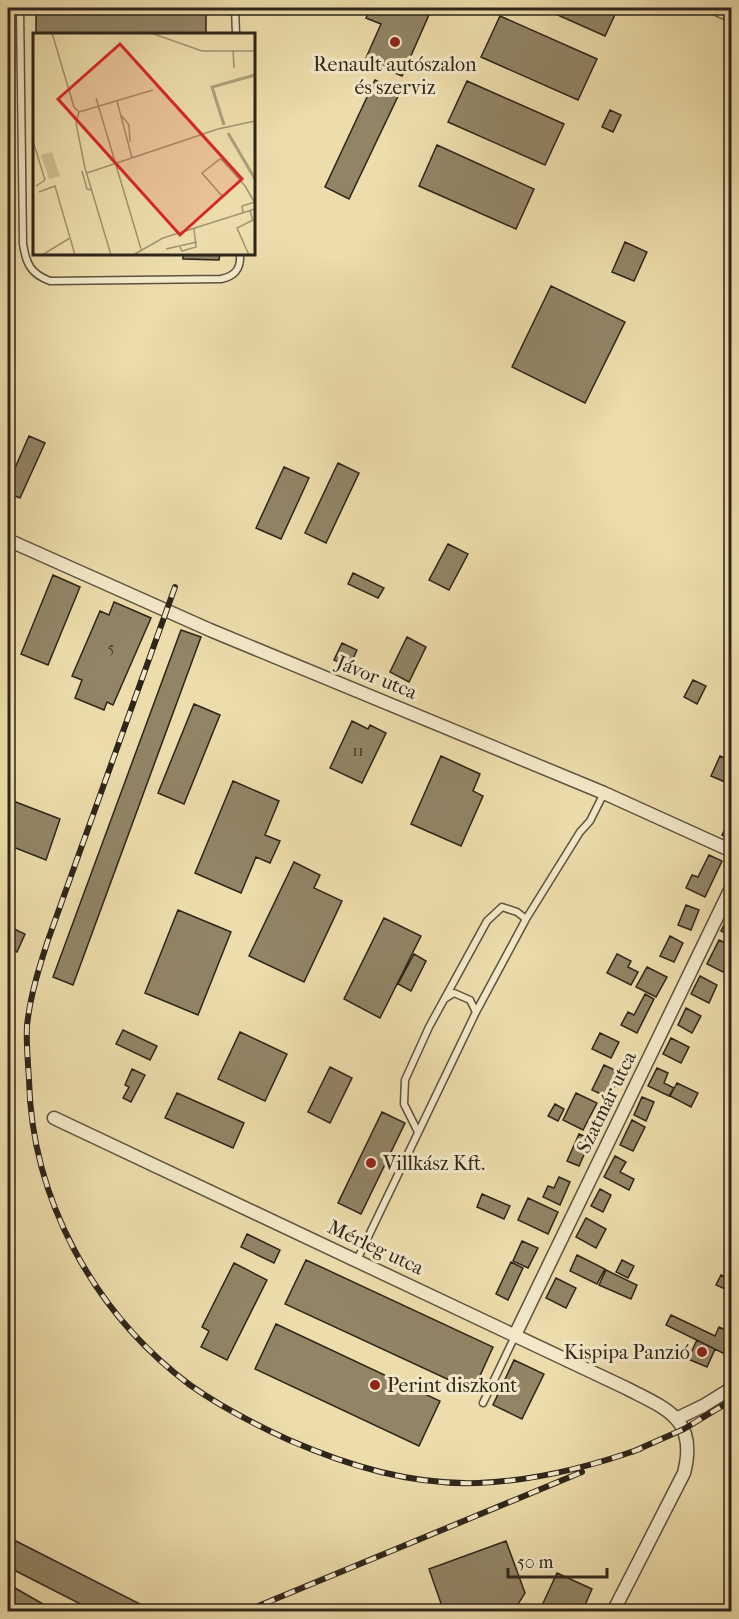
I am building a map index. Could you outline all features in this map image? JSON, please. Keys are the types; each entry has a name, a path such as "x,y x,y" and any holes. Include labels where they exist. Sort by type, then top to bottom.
{"street":[{"path":"718,8 732,14"},
{"name":"Jávor utca","path":"8,540 210,630 604,793 732,851"},
{"name":"Szatmár utca","path":"515,1335 732,886"},
{"name":"Mérleg utca","path":"54,1118 657,1403 678,1418"},
{"path":"613,1611 684,1473 689,1449 684,1429 678,1418 732,1388"}],"lane":[{"path":"20,8 23,244 31,271 39,278 50,282 221,279 231,277 237,270 240,255"},
{"path":"235,8 236,33"},
{"path":"357,1260 476,1012 526,919 579,832 590,821 604,793"},
{"path":"418,1132 404,1104 405,1080 429,1027 487,921 502,907 518,912 526,919"},
{"path":"443,1000 454,993 470,1000 476,1012"},
{"path":"483,1403 515,1335"}],"building":[{"name":"Renault autószalon és szerviz","path":"371,8 432,8 402,76 365,60 381,24 366,18"},
{"path":"542,8 618,8 605,36"},
{"path":"36,12 206,12 206,33 36,33"},
{"path":"500,16 597,59 578,100 481,57"},
{"path":"375,80 400,92 349,199 325,187"},
{"path":"467,81 564,124 545,165 448,122"},
{"path":"610,110 621,115 613,132 602,127"},
{"path":"437,145 534,189 516,229 419,186"},
{"path":"625,242 647,252 634,281 612,272"},
{"path":"183,255 220,255 219,260 183,259"},
{"path":"551,286 625,322 585,403 512,367"},
{"path":"29,436 45,443 20,498 8,493 8,484"},
{"path":"338,463 359,473 326,543 305,533"},
{"path":"284,467 309,478 281,539 256,528"},
{"path":"448,544 468,554 449,590 429,580"},
{"path":"353,573 384,588 378,598 348,584"},
{"path":"53,575 80,587 48,665 21,654"},
{"path":"8,601 13,603 8,616"},
{"path":"114,602 151,618 113,705 107,702 104,710 75,698 82,680 72,676 100,611 109,615"},
{"path":"181,630 201,637 73,985 53,977"},
{"path":"407,637 426,647 409,682 390,672"},
{"path":"342,643 357,650 349,667 334,660"},
{"path":"693,680 706,686 697,704 684,697"},
{"path":"194,704 220,715 184,804 158,793"},
{"path":"352,721 368,729 370,725 386,733 362,783 330,768"},
{"path":"441,756 480,774 473,791 483,796 461,846 411,824"},
{"path":"720,756 732,761 732,785 711,776"},
{"path":"233,781 279,801 265,835 280,841 270,863 256,857 241,893 195,873"},
{"path":"8,799 60,819 46,860 8,845"},
{"path":"732,815 732,839 722,835"},
{"path":"709,855 722,861 705,897 686,888 692,875 698,877"},
{"path":"294,862 320,875 314,888 342,901 304,982 249,956"},
{"path":"686,905 699,910 691,930 678,925"},
{"path":"178,910 231,932 198,1015 145,993"},
{"path":"729,915 732,916 732,937 721,931"},
{"path":"384,918 421,936 380,1018 344,999"},
{"path":"8,926 25,934 17,952 8,947"},
{"path":"670,936 683,943 674,962 660,956"},
{"path":"719,940 732,946 732,954 723,972 707,964"},
{"path":"414,954 426,961 411,991 398,984"},
{"path":"617,954 631,961 628,967 638,972 631,985 607,973"},
{"path":"647,967 667,977 656,997 636,987"},
{"path":"700,976 717,985 709,1003 691,994"},
{"path":"645,994 654,999 637,1033 621,1025 628,1012 634,1015"},
{"path":"686,1008 701,1016 692,1033 678,1025"},
{"path":"123,1030 157,1046 150,1060 116,1044"},
{"path":"240,1032 287,1054 265,1101 218,1079"},
{"path":"600,1033 619,1042 611,1058 592,1049"},
{"path":"671,1038 689,1047 681,1063 663,1054"},
{"path":"604,1065 621,1073 609,1098 592,1090"},
{"path":"330,1067 352,1078 330,1123 308,1112"},
{"path":"657,1068 668,1073 664,1083 674,1088 669,1096 648,1086"},
{"path":"132,1069 145,1075 131,1102 123,1098 129,1087 125,1085"},
{"path":"677,1083 698,1093 691,1107 670,1096"},
{"path":"177,1093 244,1123 233,1148 165,1118"},
{"path":"576,1093 597,1103 583,1130 563,1120"},
{"path":"642,1097 654,1102 646,1121 634,1115"},
{"path":"555,1104 564,1109 558,1121 548,1116"},
{"name":"Villkász Kft.","path":"382,1112 405,1123 361,1214 338,1203"},
{"path":"632,1120 645,1127 633,1151 620,1145"},
{"path":"579,1134 591,1139 579,1166 567,1161"},
{"path":"615,1156 626,1162 620,1172 634,1179 629,1190 604,1177"},
{"path":"559,1177 570,1182 560,1205 543,1197 548,1186 554,1188"},
{"path":"600,1189 611,1195 603,1212 591,1206"},
{"path":"482,1194 510,1206 504,1219 477,1207"},
{"path":"528,1198 558,1212 548,1234 518,1220"},
{"path":"586,1218 606,1229 596,1248 576,1237"},
{"path":"247,1234 280,1250 274,1263 241,1247"},
{"path":"522,1241 538,1248 528,1268 513,1261"},
{"path":"577,1255 605,1269 597,1284 570,1271"},
{"path":"306,1260 493,1347 473,1391 285,1304"},
{"path":"622,1260 634,1266 628,1278 616,1272"},
{"path":"511,1262 523,1268 508,1300 496,1294"},
{"path":"234,1263 267,1280 227,1360 201,1347 209,1331 202,1327"},
{"path":"606,1270 637,1285 631,1299 599,1285"},
{"path":"721,1275 732,1280 732,1292 716,1285"},
{"path":"556,1278 576,1288 566,1308 546,1298"},
{"path":"671,1315 715,1336 719,1327 732,1333 731,1357 666,1325"},
{"path":"276,1324 440,1401 419,1446 255,1369"},
{"path":"697,1340 715,1349 707,1367 688,1359"},
{"path":"514,1360 544,1374 522,1419 493,1405"},
{"path":"8,1537 144,1606 141,1612 96,1612 8,1567"},
{"path":"506,1541 525,1593 517,1606 502,1612 444,1612 429,1569"},
{"path":"557,1573 592,1589 582,1612 539,1612"},
{"path":"8,1584 57,1612 8,1612"}],"railway":[{"path":"175,587 48,940 28,1015 27,1046 33,1125 42,1168 56,1210 75,1250 98,1288 125,1324 156,1356 190,1385 250,1421 334,1458 405,1477 453,1483 478,1483 499,1482 560,1472 640,1449"},
{"path":"632,1452 684,1429 732,1400"},
{"path":"244,1612 582,1472"}],"place":[{"name":"Renault autószalon és szerviz","path":"395,42"},
{"name":"Villkász Kft.","path":"371,1163"},
{"name":"Kispipa Panzió","path":"702,1352"},
{"name":"Perint diszkont","path":"375,1385"}]}
